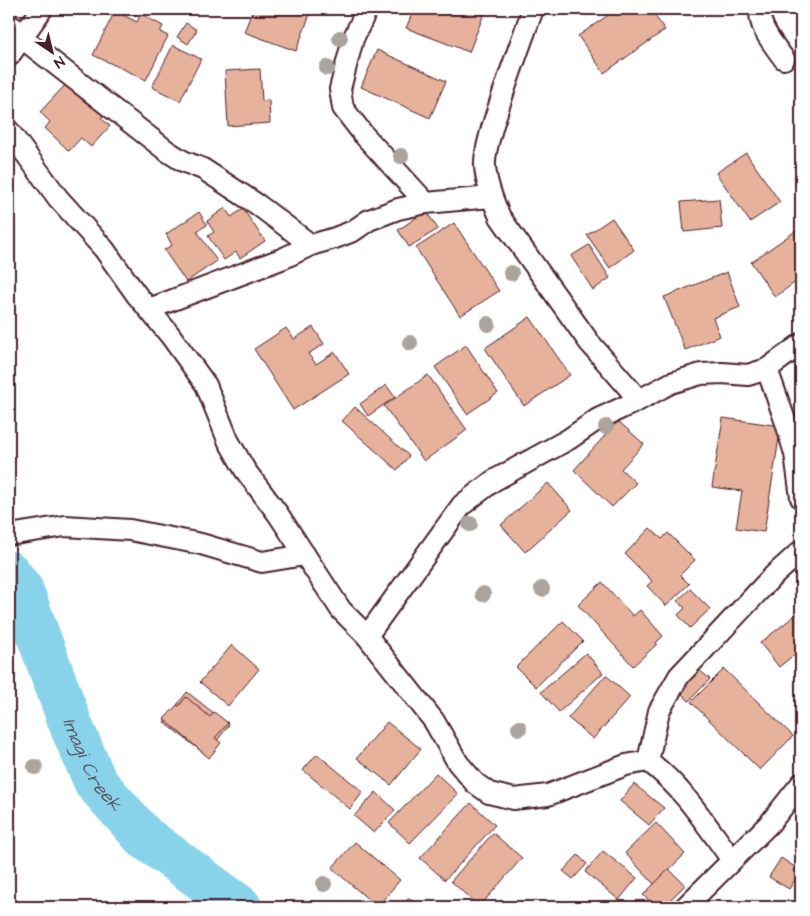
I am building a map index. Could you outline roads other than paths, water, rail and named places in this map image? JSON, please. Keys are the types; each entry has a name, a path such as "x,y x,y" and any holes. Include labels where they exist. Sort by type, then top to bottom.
{"street":[{"path":"9,56 18,32 42,9"},
{"path":"367,9 353,39 340,90 343,108 363,134 426,202"},
{"path":"533,9 495,118 487,147 484,165 491,197 500,217 589,342 639,400"},
{"path":"761,9 763,29 784,59"},
{"path":"18,32 167,151 183,161 203,169 258,205 311,246"},
{"path":"9,131 58,198 104,248 136,294 170,335 206,385 228,440 245,470 278,514 341,610 367,636 434,721 458,763 474,783 489,793 514,799 548,795 626,765 648,761 662,771 684,795 732,860"},
{"path":"148,309 353,231 368,220 398,209 426,202 491,197"},
{"path":"367,636 462,504 493,481 569,439 598,419 671,383 701,374 748,374 767,369 801,344"},
{"path":"767,369 795,454 801,498"},
{"path":"9,535 65,526 130,530 201,544 262,562 305,555"},
{"path":"648,761 659,711 679,676 772,578 801,551"},
{"path":"684,907 770,823 801,784"}],"waterway":[{"name":"Imagi Creek","path":"9,573 22,591 72,728 96,783 144,837 240,907"}]}
